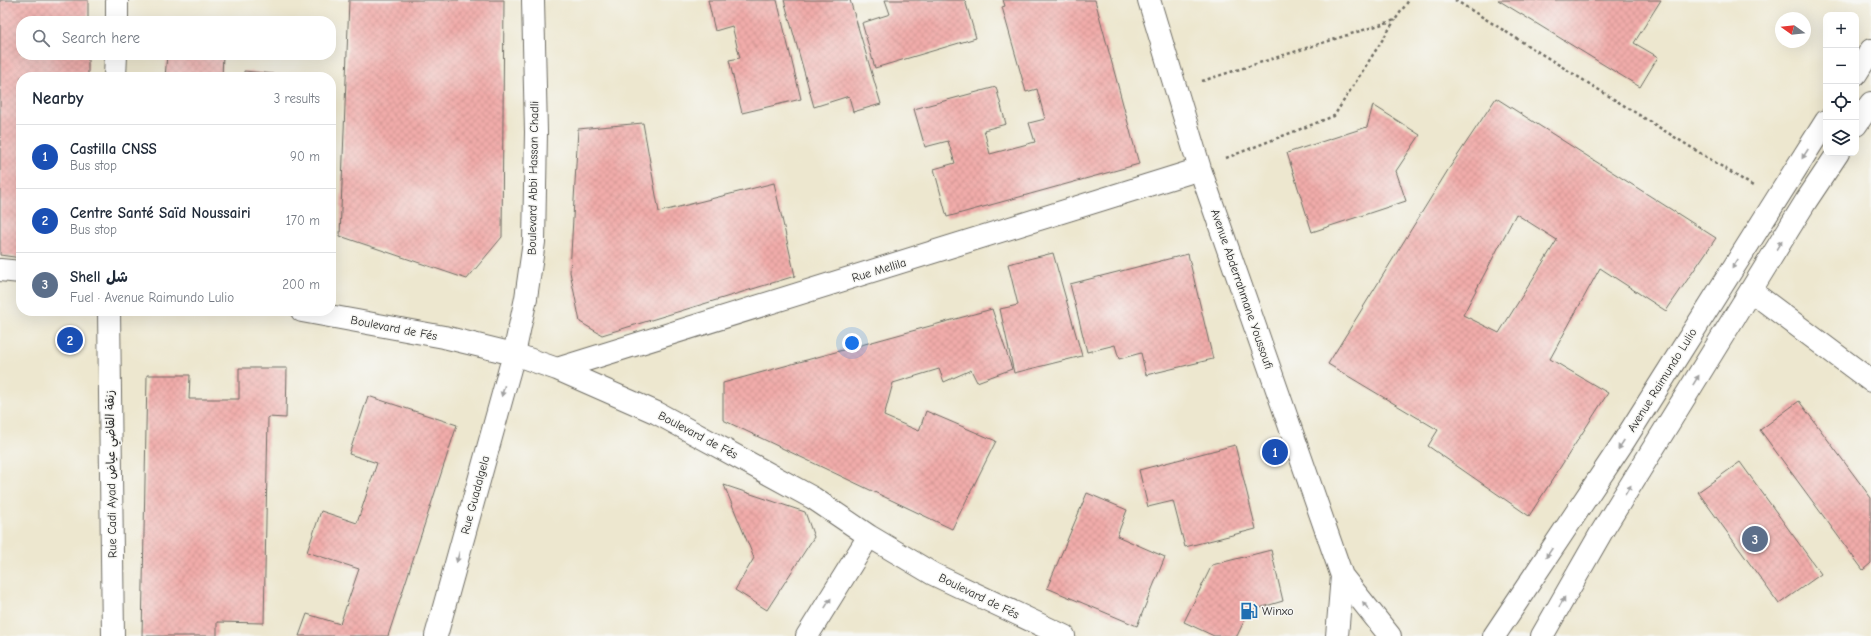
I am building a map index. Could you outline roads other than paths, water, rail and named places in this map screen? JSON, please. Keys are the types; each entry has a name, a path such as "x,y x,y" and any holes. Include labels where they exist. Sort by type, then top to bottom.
{"street":[{"path":"117,0 117,16"},
{"name":"Boulevard Abbi Hassan Chadli","path":"514,354 526,298 534,242 536,132 533,0"},
{"name":"Avenue Abderrahmane Youssoufi","path":"1149,0 1200,169 1342,576 1390,636"},
{"path":"1859,69 1871,50"},
{"path":"116,60 116,72"},
{"name":"Avenue Raimundo Lulio","path":"1494,636 1624,441 1823,126"},
{"path":"1542,636 1601,533 1836,156"},
{"name":"Rue Mellila","path":"557,369 1200,169"},
{"path":"0,270 16,272"},
{"path":"1751,291 1871,382"},
{"name":"Rue Cadi Ayad زنقة القاضي عياض","path":"109,316 113,636"},
{"name":"Boulevard de Fés","path":"329,316 444,337 514,354 557,369 657,413 750,462 813,498 869,536 933,574 1064,636"},
{"name":"Rue Guadalgela","path":"436,636 514,354"},
{"path":"807,636 869,536"},
{"name":"Avenue Abderrahmane Youssoufi","path":"1337,636 1342,576"}],"place":[{"name":"Centre Santé Saïd Noussairi","path":"70,340"},
{"name":"Castilla CNSS","path":"1275,452"},
{"name":"Shell شل","path":"1755,539"},
{"name":"Winxo","path":"1249,611"}]}
